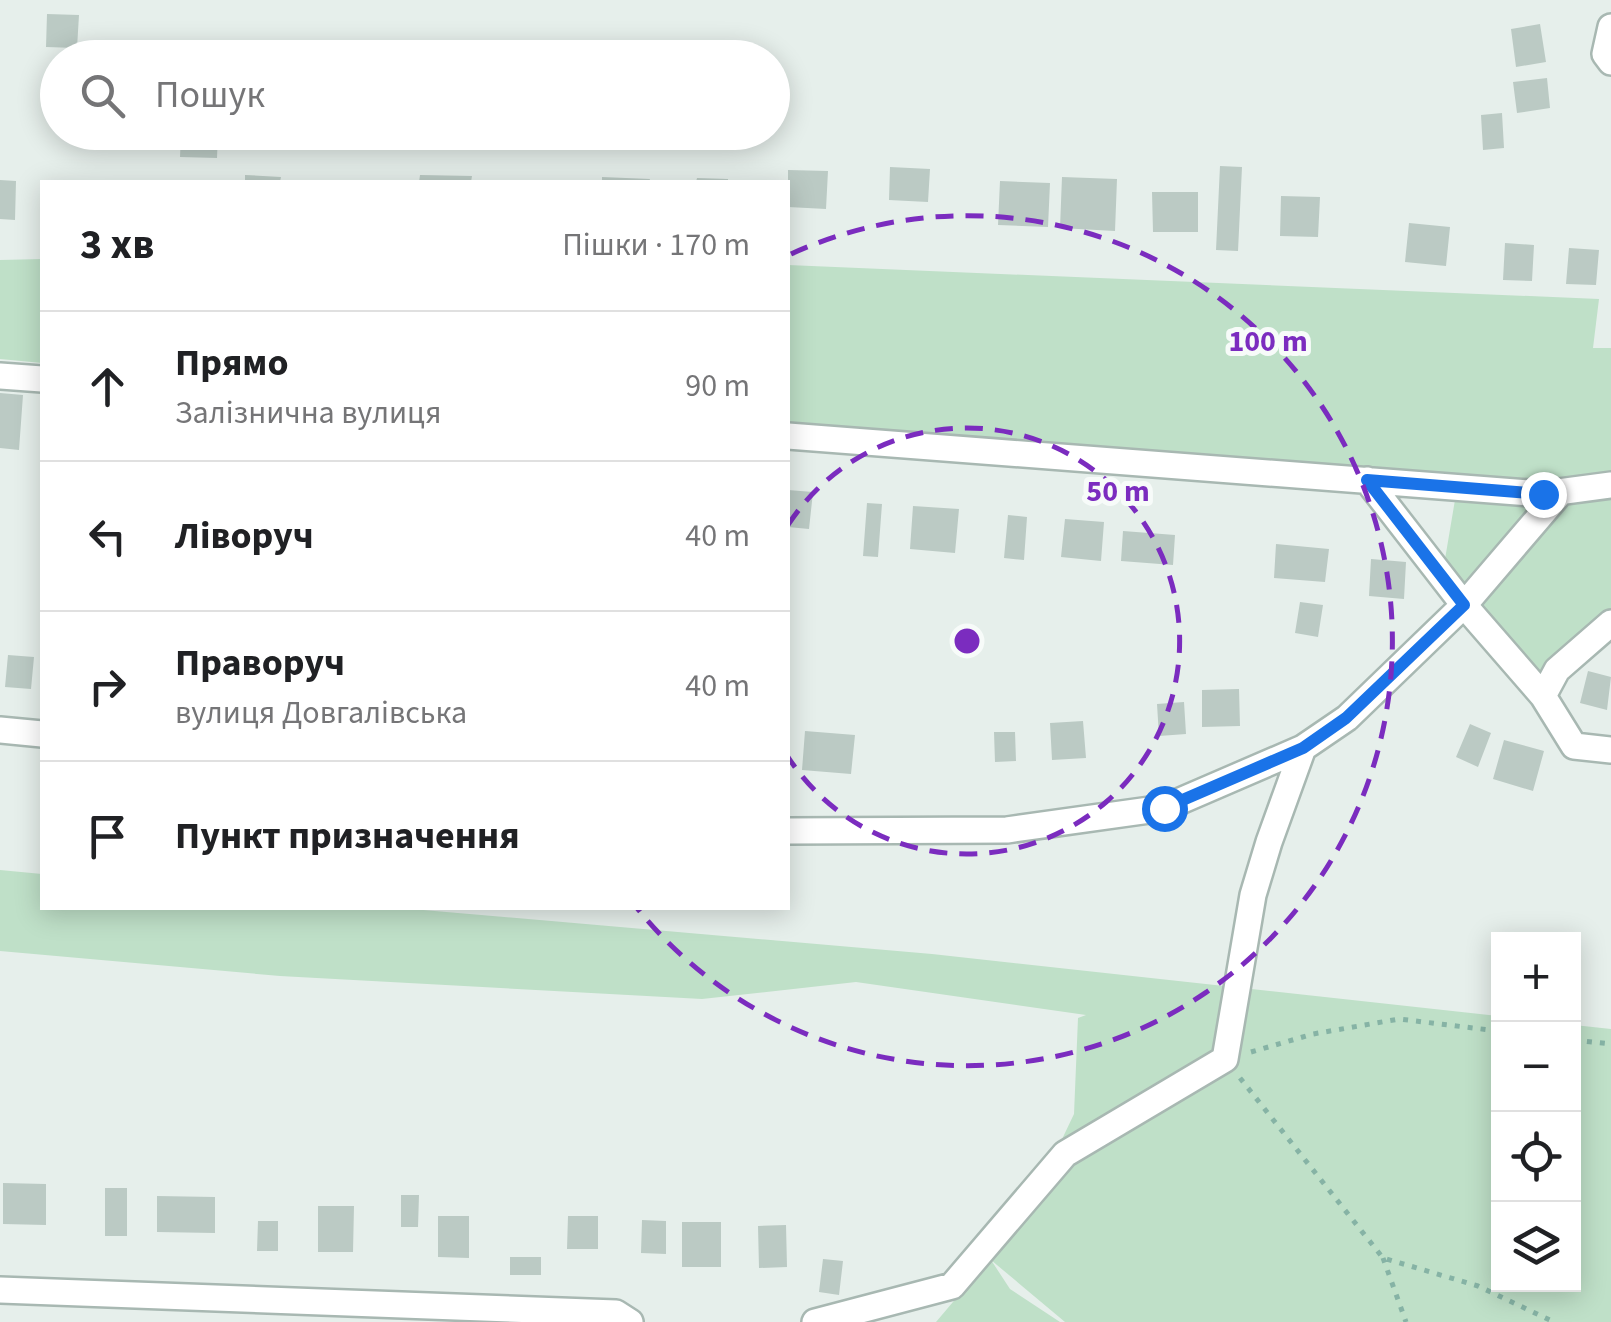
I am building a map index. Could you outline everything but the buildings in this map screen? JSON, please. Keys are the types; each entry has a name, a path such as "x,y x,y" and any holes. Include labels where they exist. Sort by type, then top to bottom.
{"street":[{"path":"1611,26 1605,54 1611,62"},
{"path":"0,376 40,380"},
{"path":"790,436 1558,494 1611,485"},
{"path":"1367,480 1464,605 1543,696 1574,746 1611,750"},
{"path":"790,831 1007,830 1164,808 1303,748 1346,718 1464,605 1558,494"},
{"path":"1543,696 1556,670 1611,623"},
{"path":"0,730 40,734"},
{"path":"815,1322 952,1286 1065,1154 1225,1059 1254,894 1268,842 1303,748"},
{"path":"0,1290 616,1313 630,1322"}],"path":[{"path":"1406,1322 1382,1258 1225,1059 1313,1034 1399,1018 1491,1030"},
{"path":"1581,1041 1611,1044"},
{"path":"1382,1258 1478,1286 1554,1322"}],"green space":[{"path":"40,259 40,363 0,359 0,260"},
{"path":"790,265 1599,299 1593,348 1611,348 1611,622 1543,696 1442,577 1457,488 790,436"},
{"path":"0,870 40,874 40,910 423,910 932,954 1491,1015 1491,1292 1581,1292 1581,1026 1611,1029 1611,1322 1065,1322 991,1260 1010,1289 1060,1322 936,1322 1025,1217 1074,1114 1078,1018 1086,1015 856,982 702,999 280,976 0,951"}],"route":[{"path":"1164,808 1303,748 1346,718 1464,605 1367,480 1543,494"}]}
